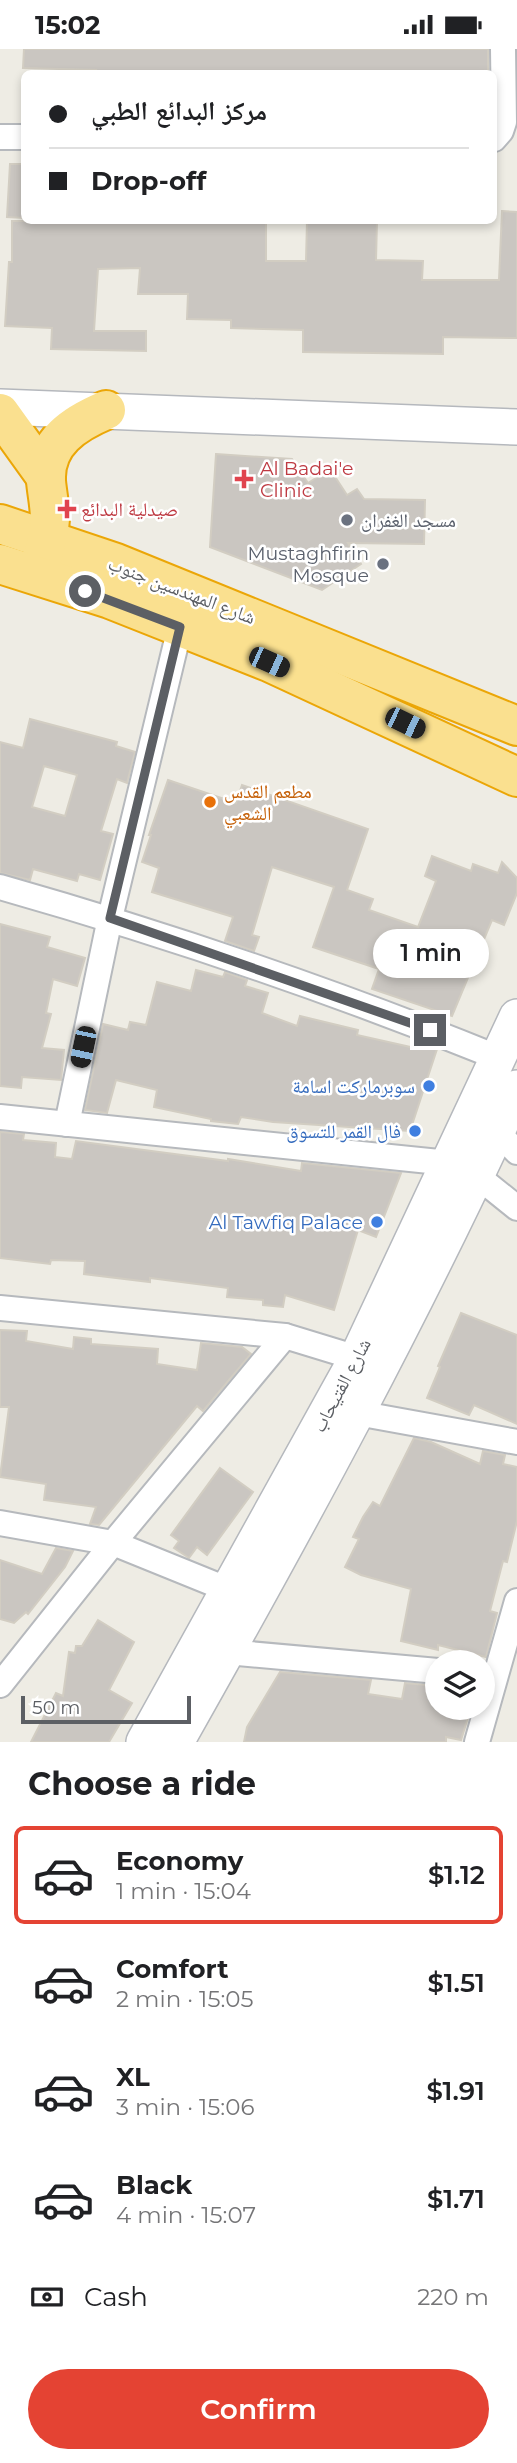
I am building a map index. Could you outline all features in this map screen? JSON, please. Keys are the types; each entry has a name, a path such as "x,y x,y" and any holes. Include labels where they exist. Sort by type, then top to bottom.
{"highway":[{"path":"37,576 48,540 50,516 46,477 49,460 58,440 81,422 106,410"},
{"path":"0,413 46,477"},
{"name":"شارع المهندسين جنوب","path":"0,524 117,563 517,726"},
{"name":"شارع المهندسين جنوب","path":"0,564 110,599 269,662 513,778"}],"main road":[{"path":"0,407 517,427"},
{"name":"شارع الفتيحاب","path":"144,1742 463,1169 507,1142 508,1073 517,1017"},
{"name":"شارع الفتيحاب","path":"176,1742 357,1413 463,1169 508,1073"}],"street":[{"path":"497,136 502,131 504,122 508,50"},
{"path":"0,137 21,137"},
{"path":"67,1124 110,918 180,627"},
{"path":"0,887 110,918 407,1021 508,1073"},
{"path":"0,1117 463,1169 517,1208"},
{"path":"0,1308 285,1336 357,1358"},
{"path":"0,1685 113,1543 285,1336"},
{"path":"357,1413 517,1442"},
{"path":"0,1523 113,1543 229,1590"},
{"path":"477,1742 498,1677 517,1601"},
{"path":"227,1652 425,1670"}],"building":[{"path":"24,49 488,49 488,70 23,68"},
{"path":"10,164 21,164 21,218 7,217"},
{"path":"502,211 517,212 517,338 443,337 443,354 303,352 303,330 231,328 231,320 187,319 188,294 138,294 140,268 98,269 94,331 146,331 146,351 51,349 52,328 5,326 9,262 12,262 12,221 21,221 21,224 266,224 266,261 306,261 307,224 377,224 376,260 423,261 422,280 499,280"},
{"path":"216,454 292,459 308,483 330,469 347,495 357,489 364,499 425,500 424,544 348,543 361,564 322,590 210,547"},
{"path":"30,719 117,742 116,746 135,752 127,783 117,779 101,831 113,834 100,880 79,874 77,881 33,869 30,880 0,873 0,742 23,748","holes":["44,766 77,775 65,816 32,807"]},
{"path":"168,780 236,803 242,785 368,829 347,890 373,899 369,910 418,927 436,881 425,876 432,856 471,871 473,864 498,873 502,862 517,878 517,893 504,925 492,920 452,1016 372,989 379,969 313,947 334,887 272,867 252,935 259,937 254,951 225,941 233,917 152,892 159,868 142,862"},
{"path":"0,924 50,937 47,947 85,958 77,986 53,979 46,1013 51,1014 42,1048 64,1050 61,1080 22,1077 21,1088 0,1086"},
{"path":"196,970 223,977 225,972 247,980 245,986 268,993 262,1013 297,1026 300,1016 358,1030 357,1035 415,1048 417,1042 437,1049 410,1131 273,1122 241,1117 238,1124 211,1121 154,1107 157,1090 116,1080 107,1113 85,1110 103,1024 128,1030 130,1022 146,1025 157,982 191,991"},
{"path":"0,1132 24,1134 23,1140 56,1143 55,1157 72,1159 76,1141 228,1159 301,1171 302,1163 401,1173 376,1237 358,1230 334,1310 285,1295 283,1307 263,1305 263,1300 227,1297 228,1288 150,1278 150,1282 84,1274 85,1261 51,1260 50,1264 0,1258"},
{"path":"461,1313 517,1335 517,1424 474,1405 469,1415 427,1398"},
{"path":"0,1330 27,1331 26,1341 73,1349 74,1337 91,1339 91,1344 158,1349 157,1364 197,1370 201,1343 242,1347 251,1354 203,1411 197,1406 99,1525 90,1524 96,1507 44,1500 46,1484 0,1477 9,1407 0,1407"},
{"path":"414,1438 431,1442 480,1464 483,1451 505,1455 503,1464 517,1467 517,1521 507,1562 503,1561 490,1611 497,1613 488,1650 458,1650 438,1645 438,1650 401,1641 411,1589 361,1575 345,1567 359,1539 353,1537 363,1517 373,1502 380,1506"},
{"path":"220,1468 253,1492 207,1555 197,1547 189,1558 174,1548 179,1541 171,1535"},
{"path":"56,1548 73,1551 65,1567 28,1614 26,1612 14,1623 0,1619 0,1560 42,1574"},
{"path":"98,1620 134,1642 109,1690 132,1703 109,1742 31,1742 56,1693 63,1696 69,1652 75,1653 76,1646 82,1646"},
{"path":"280,1672 371,1680 368,1694 402,1699 405,1683 425,1685 425,1720 467,1720 461,1740 446,1737 446,1742 244,1742 247,1727"}],"place":[{"name":"Al Badai'e Clinic","path":"244,479"},
{"name":"صيدلية البدائع","path":"67,509"},
{"name":"مسجد الغفران","path":"347,520"},
{"name":"Mustaghfirin Mosque","path":"383,564"},
{"name":"مطعم القدس الشعبي","path":"210,802"},
{"name":"سوبرماركت اسامة","path":"429,1086"},
{"name":"فال القمر للتسوق","path":"415,1131"},
{"name":"Al Tawfiq Palace","path":"377,1222"}],"route":[{"path":"85,591 180,627 110,918 430,1030"}]}
